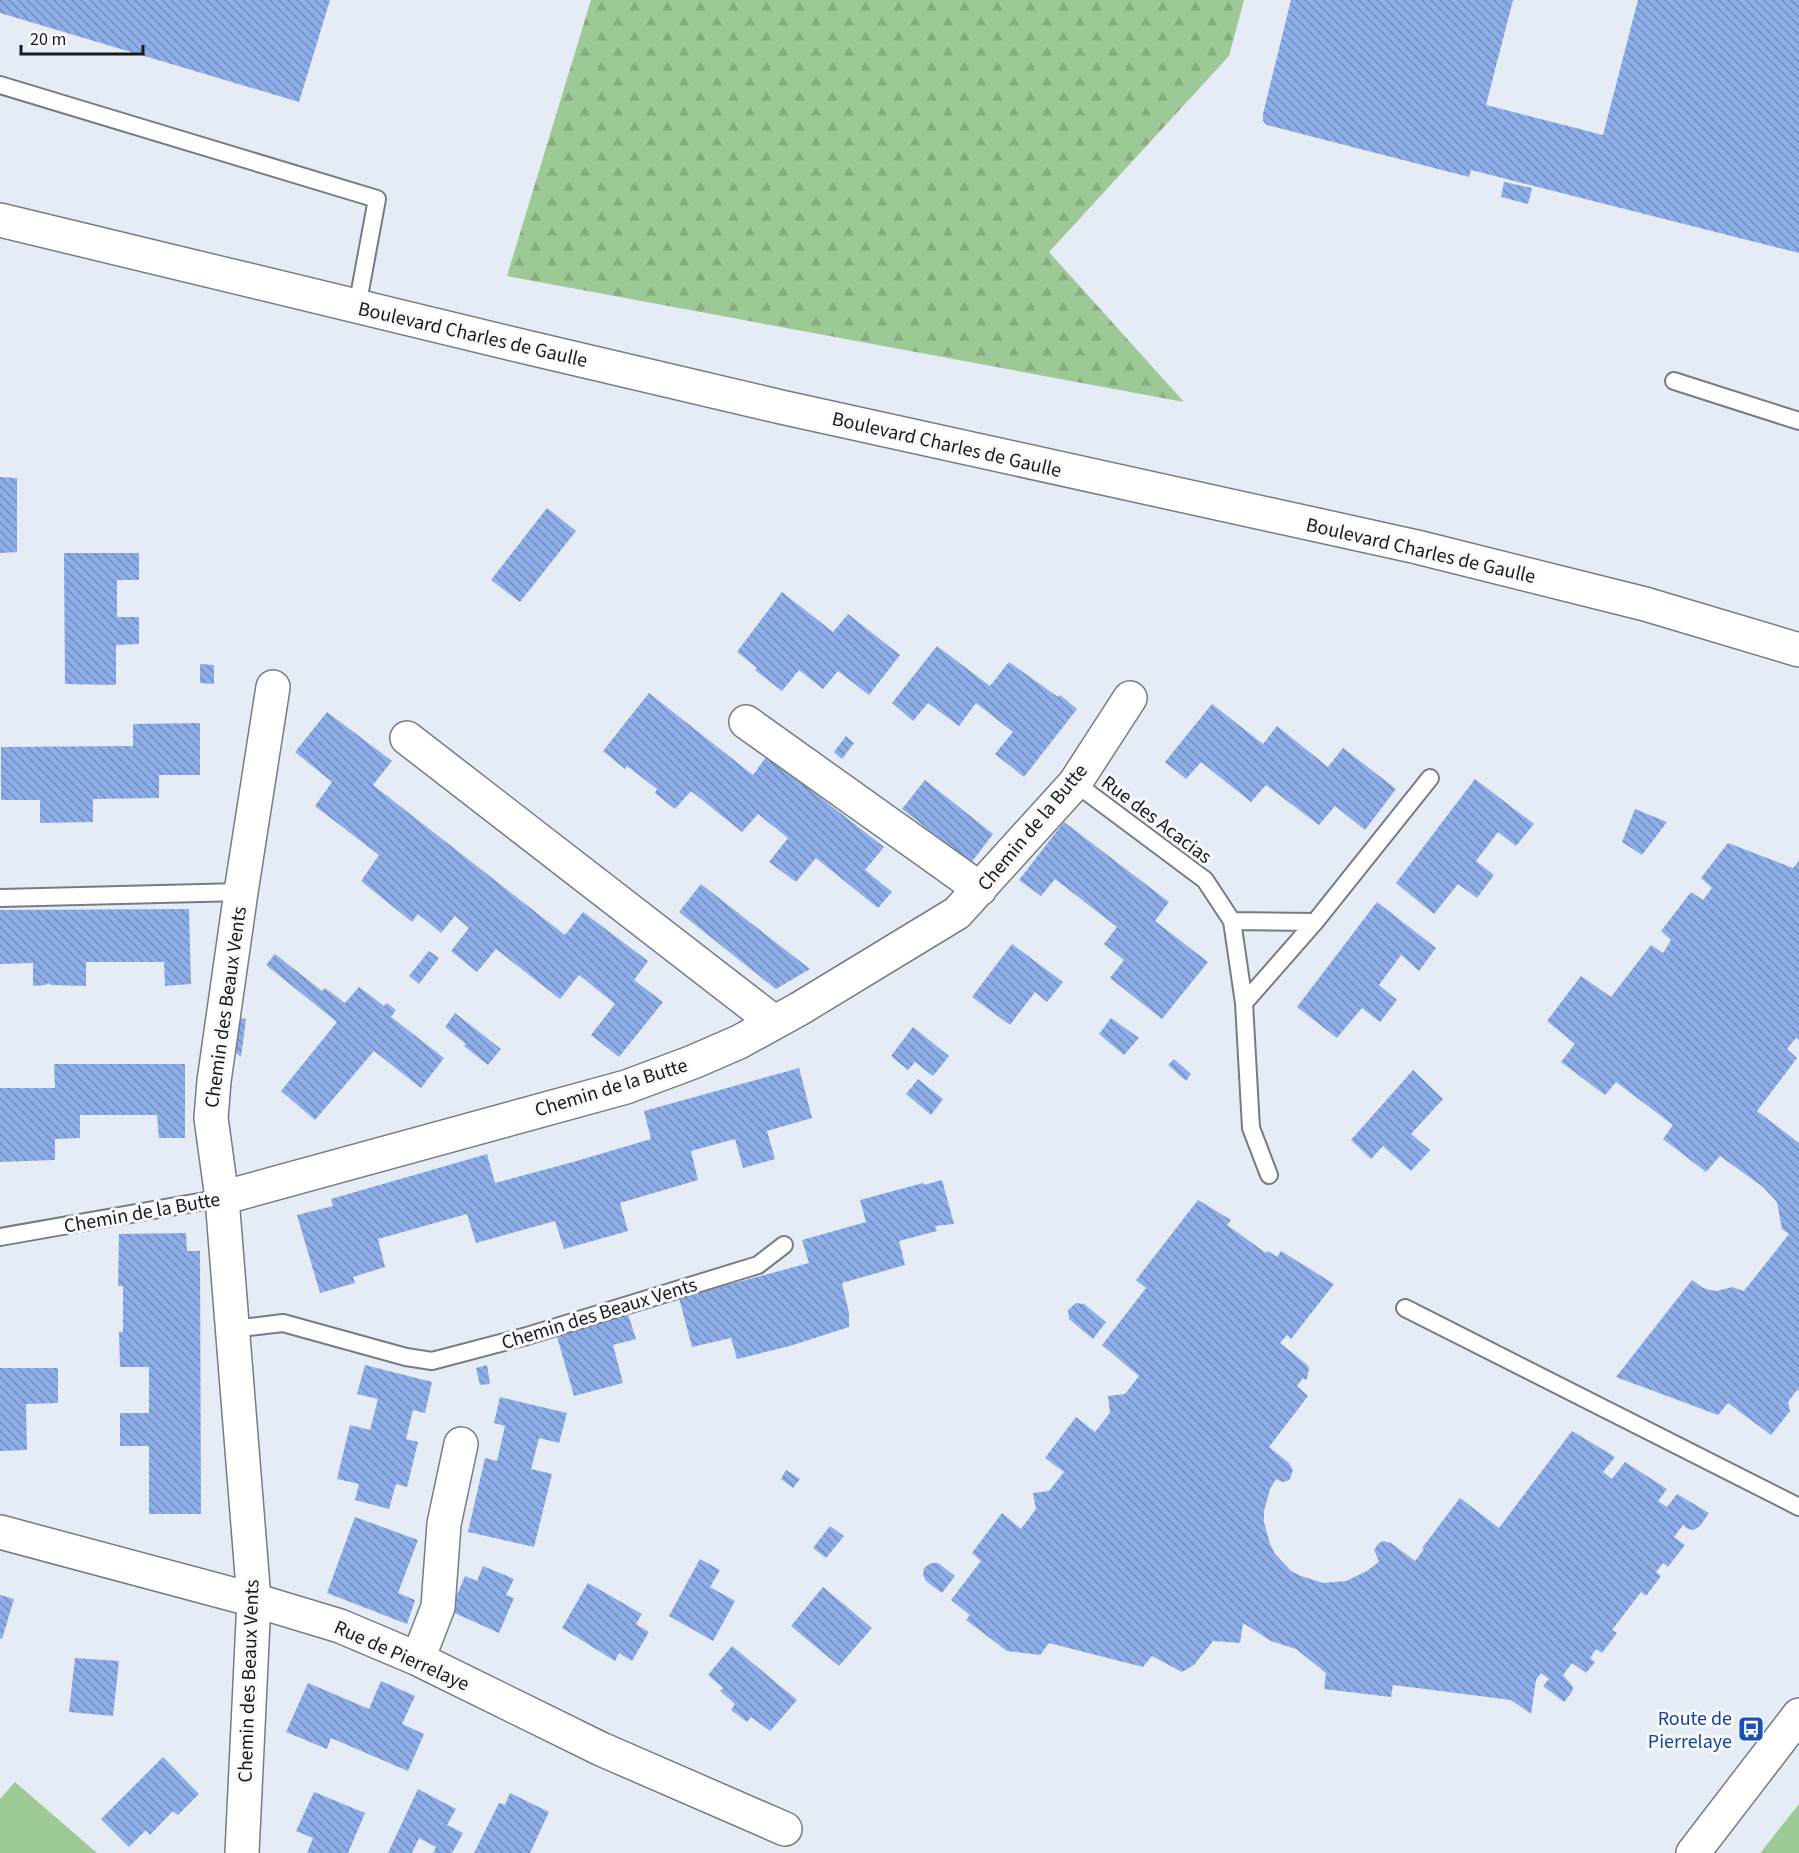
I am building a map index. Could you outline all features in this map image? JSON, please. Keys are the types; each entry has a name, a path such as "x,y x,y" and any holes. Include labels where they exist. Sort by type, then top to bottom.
{"street":[{"name":"Boulevard Charles de Gaulle","path":"0,213 93,242"},
{"name":"Boulevard Charles de Gaulle","path":"0,220 782,407 1417,547 1645,604 1799,650"},
{"name":"Chemin des Beaux Vents","path":"242,1853 254,1600 222,1197 211,1118 214,1081 241,892 273,687"},
{"name":"Chemin de la Butte","path":"222,1197 626,1087 739,1042 799,1009 957,913 1075,783 1130,698"},
{"path":"746,722 980,889"},
{"path":"407,738 774,1022"},
{"path":"418,1659 438,1607 444,1524 461,1444"},
{"name":"Rue de Pierrelaye","path":"0,1532 254,1600 340,1626 418,1659 601,1749 785,1829"},
{"path":"1693,1853 1799,1715"}],"lane":[{"path":"0,85 377,199 357,307"},
{"path":"1674,381 1799,422"},
{"path":"1244,1003 1315,922 1430,778"},
{"name":"Rue des Acacias","path":"1075,783 1205,880 1232,921 1244,1003 1251,1128 1269,1175"},
{"path":"0,898 241,892"},
{"path":"1232,921 1315,922"},
{"name":"Chemin de la Butte","path":"0,1237 222,1197"},
{"name":"Chemin des Beaux Vents","path":"233,1329 283,1323 406,1357 432,1361 527,1336 758,1265 784,1245"},
{"path":"1405,1308 1799,1507"}],"green space":[{"path":"591,0 1244,0 1229,56 1049,252 1184,402 507,276"},
{"path":"15,1782 97,1853 0,1853 0,1799"},
{"path":"1799,1804 1799,1853 1761,1853 1761,1852"}],"building":[{"path":"0,0 330,0 299,102 0,13"},
{"path":"1291,0 1513,0 1486,105 1603,135 1638,0 1799,0 1799,253 1471,170 1469,177 1267,125 1263,121 1263,114"},
{"path":"1504,182 1532,188 1528,204 1501,197"},
{"path":"0,477 17,478 17,552 0,553"},
{"path":"547,508 576,531 520,602 491,580"},
{"path":"64,553 139,553 139,580 117,580 117,617 139,617 139,644 116,645 116,685 65,684"},
{"path":"782,592 833,632 848,614 900,655 869,695 838,671 823,689 799,670 782,691 755,670 757,668 737,652"},
{"path":"937,646 990,686 1009,662 1058,697 1060,695 1077,709 1024,777 995,754 1013,732 976,703 959,726 928,703 913,721 892,703"},
{"path":"200,664 214,665 214,684 200,683"},
{"path":"649,693 753,775 767,756 884,847 865,870 892,892 878,908 816,858 796,882 769,862 788,838 758,814 742,832 691,791 675,809 655,793 657,789 627,766 625,769 603,751"},
{"path":"1212,704 1263,744 1277,726 1328,767 1343,748 1396,789 1365,830 1335,806 1319,825 1266,785 1251,802 1201,762 1186,779 1165,762"},
{"path":"327,712 392,761 373,785 565,935 583,912 648,961 634,980 663,1002 619,1057 591,1035 615,1004 579,975 560,999 496,949 477,972 451,951 469,928 455,916 441,933 418,914 412,922 361,881 379,855 315,806 332,782 295,752"},
{"path":"200,723 200,775 159,775 159,798 93,799 93,822 40,823 40,800 1,800 1,747 133,746 133,724"},
{"path":"846,736 854,743 842,759 834,752"},
{"path":"1475,779 1534,824 1516,846 1498,832 1476,861 1494,875 1477,898 1458,884 1434,914 1396,883"},
{"path":"925,780 993,834 971,863 902,809"},
{"path":"1635,809 1667,822 1642,855 1622,842"},
{"path":"1064,822 1169,902 1155,921 1208,962 1162,1019 1110,978 1124,960 1104,944 1117,927 1055,879 1041,896 1019,880"},
{"path":"1728,843 1793,868 1799,861 1799,1040 1796,1038 1787,1049 1797,1058 1757,1111 1799,1143 1799,1391 1797,1390 1788,1402 1790,1411 1771,1435 1728,1403 1718,1415 1616,1377 1692,1280 1710,1290 1717,1291 1732,1287 1744,1291 1789,1234 1782,1229 1777,1202 1763,1187 1720,1156 1706,1172 1663,1139 1673,1125 1616,1082 1605,1095 1561,1062 1575,1044 1547,1021 1581,976 1611,997 1651,945 1663,953 1671,940 1661,931 1691,892 1703,900 1712,888 1701,878"},
{"path":"701,884 810,969 776,989 679,912"},
{"path":"1377,902 1436,948 1419,971 1401,955 1379,985 1397,1000 1380,1022 1362,1008 1337,1038 1297,1007"},
{"path":"189,909 191,984 165,986 164,962 86,962 86,986 48,983 33,986 33,963 0,964 0,910"},
{"path":"1012,944 1063,982 1047,1002 1035,992 1010,1025 972,997"},
{"path":"429,951 439,958 419,984 409,976"},
{"path":"275,954 322,991 325,988 345,1003 359,987 384,1006 387,1003 396,1010 391,1017 444,1058 421,1088 374,1051 315,1120 281,1091 337,1022 266,965"},
{"path":"455,1013 501,1049 488,1065 445,1027"},
{"path":"235,1017 246,1019 241,1057 231,1049"},
{"path":"1111,1018 1139,1038 1124,1055 1099,1034"},
{"path":"913,1027 949,1056 933,1076 915,1062 908,1070 891,1056"},
{"path":"1174,1059 1191,1074 1186,1081 1168,1065"},
{"path":"54,1064 185,1064 185,1138 159,1138 157,1115 80,1115 80,1138 55,1139 55,1160 0,1162 0,1088 55,1088"},
{"path":"799,1068 812,1118 767,1131 775,1159 743,1168 735,1139 691,1151 698,1180 620,1203 628,1231 564,1249 555,1221 476,1243 467,1214 378,1239 385,1267 353,1277 355,1283 320,1293 297,1215 333,1206 331,1199 487,1154 495,1183 573,1162 651,1139 644,1111"},
{"path":"1413,1070 1443,1099 1411,1134 1430,1150 1411,1171 1383,1146 1371,1159 1351,1140"},
{"path":"918,1079 943,1099 931,1115 906,1094"},
{"path":"942,1180 954,1224 935,1226 937,1231 899,1241 905,1265 842,1283 849,1313 849,1327 790,1346 737,1359 731,1338 692,1347 679,1298 809,1263 802,1240 866,1222 860,1200"},
{"path":"1198,1200 1231,1220 1227,1225 1266,1253 1268,1251 1277,1257 1281,1251 1334,1284 1291,1339 1287,1335 1280,1343 1309,1368 1307,1379 1303,1378 1297,1386 1308,1396 1269,1447 1289,1463 1293,1470 1287,1481 1282,1482 1276,1479 1270,1489 1264,1511 1264,1522 1270,1544 1275,1554 1291,1571 1323,1583 1346,1581 1367,1571 1379,1561 1374,1550 1383,1541 1391,1543 1415,1561 1424,1549 1422,1548 1460,1498 1499,1528 1572,1431 1615,1457 1603,1472 1612,1479 1625,1462 1667,1489 1658,1501 1667,1507 1677,1494 1709,1513 1700,1526 1694,1530 1683,1525 1674,1537 1685,1545 1668,1567 1663,1563 1656,1572 1661,1576 1646,1596 1641,1592 1612,1630 1617,1633 1602,1653 1596,1649 1590,1658 1595,1662 1586,1673 1572,1663 1563,1675 1573,1687 1564,1702 1543,1686 1549,1679 1541,1673 1536,1680 1531,1714 1511,1700 1393,1685 1391,1697 1324,1689 1326,1673 1296,1649 1271,1641 1243,1623 1240,1643 1213,1641 1194,1665 1182,1672 1152,1656 1143,1667 1049,1643 1040,1655 1007,1651 966,1620 970,1615 951,1600 981,1561 972,1553 1002,1513 1021,1529 1036,1509 1033,1493 1049,1491 1064,1472 1045,1458 1076,1417 1095,1432 1110,1413 1108,1396 1125,1394 1139,1376 1102,1345 1146,1288 1136,1280"},
{"path":"186,1233 187,1251 200,1251 201,1514 149,1514 149,1446 120,1446 120,1413 149,1413 149,1367 120,1367 119,1332 123,1332 123,1286 118,1286 119,1234"},
{"path":"1076,1303 1084,1304 1106,1322 1093,1339 1069,1319 1068,1310"},
{"path":"628,1314 636,1339 613,1345 623,1383 574,1396 556,1333"},
{"path":"365,1365 432,1382 425,1413 413,1410 406,1439 418,1442 407,1487 396,1484 389,1509 355,1500 359,1484 337,1479 350,1425 370,1430 378,1399 357,1394"},
{"path":"487,1365 490,1384 480,1385 476,1368"},
{"path":"0,1368 58,1368 58,1403 26,1404 27,1450 0,1451"},
{"path":"500,1397 567,1413 559,1443 539,1438 531,1469 552,1474 534,1547 468,1532 485,1458 497,1461 505,1426 494,1423"},
{"path":"786,1470 800,1479 793,1488 781,1479"},
{"path":"355,1517 418,1540 398,1593 415,1600 407,1624 327,1593"},
{"path":"830,1526 844,1536 826,1558 813,1548"},
{"path":"700,1559 720,1570 710,1587 735,1601 713,1641 669,1616"},
{"path":"931,1563 938,1563 955,1576 942,1593 926,1581 923,1575 924,1568"},
{"path":"483,1566 514,1579 506,1595 514,1598 499,1633 450,1611 465,1576 477,1581"},
{"path":"588,1583 642,1614 636,1624 649,1632 632,1661 619,1653 615,1661 562,1628"},
{"path":"823,1587 872,1628 839,1666 791,1626"},
{"path":"0,1595 14,1599 2,1639 0,1638"},
{"path":"732,1646 797,1700 770,1731 751,1717 747,1722 731,1710 735,1704 720,1691 723,1688 708,1675"},
{"path":"75,1658 119,1661 113,1716 69,1712"},
{"path":"381,1681 415,1696 402,1724 424,1734 408,1771 331,1738 327,1749 286,1732 308,1683 369,1709"},
{"path":"163,1757 199,1794 178,1815 173,1811 150,1835 146,1830 129,1847 101,1819"},
{"path":"418,1789 456,1809 447,1825 463,1833 452,1853 433,1853 436,1847 419,1838 412,1853 388,1853"},
{"path":"314,1792 365,1813 348,1853 307,1853 313,1838 296,1831"},
{"path":"510,1793 549,1812 530,1853 474,1853 499,1803 505,1805"}],"place":[{"name":"Route de Pierrelaye","path":"1751,1729"}]}
